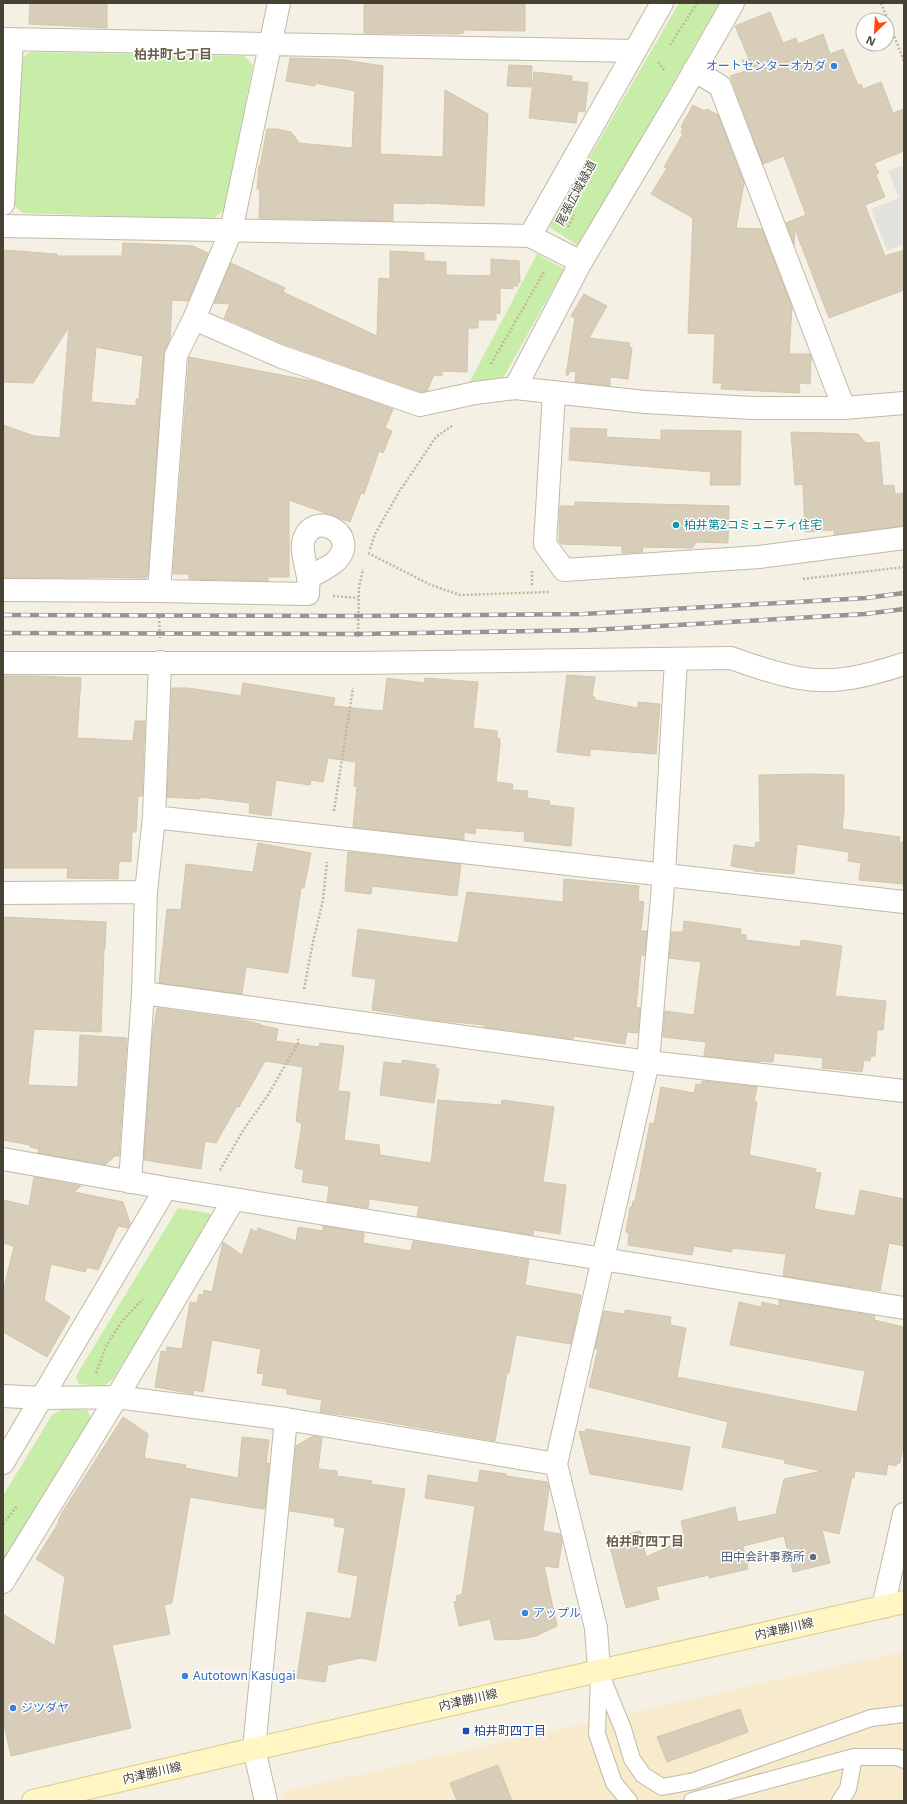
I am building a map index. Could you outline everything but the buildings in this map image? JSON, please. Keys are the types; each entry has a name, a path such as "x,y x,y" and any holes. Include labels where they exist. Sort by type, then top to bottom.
{"main road":[{"name":"内津勝川線","path":"32,1801 599,1670 894,1604"}],"street":[{"path":"159,590 176,355 194,319 231,231 279,3"},
{"path":"530,236 662,3"},
{"path":"516,388 581,262 681,94 733,3"},
{"path":"3,204 8,39 270,43 638,43"},
{"path":"694,70 720,86 844,408"},
{"path":"3,226 530,236 581,262"},
{"path":"194,319 282,357 420,405 475,393 516,388 645,402 753,408 844,408 904,403"},
{"path":"554,392 545,544 564,570 759,557 904,538"},
{"path":"3,590 159,590 308,594 308,578"},
{"path":"3,663 365,663 676,660 731,658 771,672 800,679 837,680 872,675 904,664"},
{"path":"599,1670 596,1628 556,1464 648,1062 664,874 676,660"},
{"path":"130,1182 143,993 146,892 154,817 160,662"},
{"path":"154,817 904,902"},
{"path":"3,893 146,892"},
{"path":"143,993 648,1062 904,1091"},
{"path":"3,1159 166,1188 904,1308"},
{"path":"3,1463 166,1188"},
{"path":"3,1582 117,1397 234,1199"},
{"path":"3,1396 42,1398 117,1397 286,1419 556,1464"},
{"path":"266,1801 254,1749 286,1419"},
{"path":"894,1604 904,1514"}],"lane":[{"path":"599,1670 623,1728 632,1758 643,1776 662,1787 694,1781 872,1718 904,1714"},
{"path":"599,1670 597,1734 614,1783 629,1801"},
{"path":"692,1801 854,1757 897,1757 904,1760"},
{"path":"840,1801 848,1790 854,1757"}],"path":[{"path":"667,49 697,3"},
{"path":"881,3 904,61"},
{"path":"638,43 659,62 681,94"},
{"path":"656,68 659,62"},
{"name":"尾張広域緑道","path":"475,393 557,250 576,211"},
{"path":"532,565 532,586"},
{"path":"159,590 160,662"}],"shaded area":[{"path":"904,165 904,244 887,251 871,209 899,198 888,171"},
{"path":"904,1651 904,1801 281,1801 286,1791"}],"green space":[{"path":"679,3 719,3 579,246 549,227"},
{"path":"30,52 244,56 253,65 224,210 213,219 22,213 13,203 19,60"},
{"path":"537,254 564,269 502,380 466,389"},
{"path":"178,1208 214,1214 113,1379 104,1386 79,1384 76,1376"},
{"path":"63,1409 87,1410 91,1418 3,1560 3,1496 52,1415"}],"railway":[{"path":"3,615 359,616 583,614 866,598 904,593"},
{"path":"3,633 358,634 591,630 865,614 904,609"}],"place":[{"name":"オートセンターオカダ","path":"834,66"},
{"name":"柏井第2コミュニティ住宅","path":"676,525"},
{"name":"田中会計事務所","path":"813,1557"},
{"name":"アップル","path":"525,1613"},
{"name":"Autotown Kasugai","path":"185,1676"},
{"name":"ジツダヤ","path":"13,1708"},
{"name":"柏井町四丁目","path":"466,1731"}],"district":[{"name":"柏井町七丁目","path":"173,54"},
{"name":"柏井町四丁目","path":"645,1541"}]}
